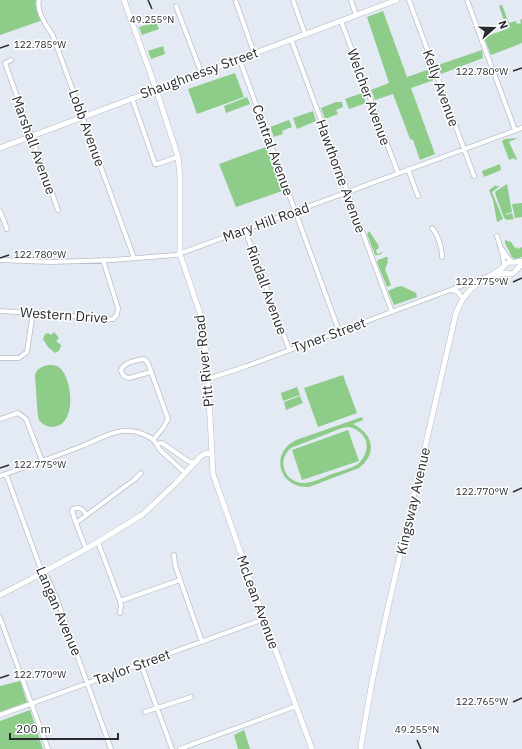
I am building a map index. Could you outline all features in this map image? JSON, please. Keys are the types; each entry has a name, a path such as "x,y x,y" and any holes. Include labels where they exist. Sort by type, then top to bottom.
{"main road":[{"name":"Pitt River Road","path":"124,0 156,89 178,157 180,176 180,254 203,322 208,379 211,453"},
{"name":"Shaughnessy Street","path":"0,148 397,0"},
{"name":"Kingsway Avenue","path":"361,748 372,682 386,616 457,309 463,298 481,280 494,274 507,263 522,261"},
{"path":"513,262 516,266 516,270"},
{"name":"Kingsway Avenue","path":"494,274 512,274 522,265"},
{"path":"504,266 504,270 507,274"},
{"path":"0,595 86,549 142,515 175,484 202,455 211,453"},
{"name":"McLean Avenue","path":"211,453 215,482 312,749"}],"street":[{"name":"Lobb Avenue","path":"39,0 38,4 41,15 53,36 134,258"},
{"path":"293,0 305,34"},
{"path":"351,0 356,15"},
{"name":"Kelly Avenue","path":"409,0 474,176"},
{"path":"467,0 515,130"},
{"path":"236,2 254,53"},
{"path":"176,6 201,72"},
{"name":"Welcher Avenue","path":"341,21 398,173"},
{"name":"Hawthorne Avenue","path":"291,39 392,312"},
{"name":"Central Avenue","path":"240,58 339,331"},
{"name":"Marshall Avenue","path":"11,60 5,63 58,210"},
{"path":"132,98 155,164 178,157"},
{"name":"Mary Hill Road","path":"0,260 51,262 170,256 180,254 522,128"},
{"path":"408,169 418,196"},
{"path":"0,211 7,229"},
{"path":"432,228 440,245 442,257"},
{"name":"Rindall Avenue","path":"245,230 289,349"},
{"path":"496,236 504,266"},
{"path":"500,247 513,262"},
{"name":"Western Drive","path":"0,311 64,314 110,320 117,315 118,308 103,260"},
{"name":"Tyner Street","path":"208,379 247,366 289,349 494,274"},
{"path":"450,290 457,292 463,298"},
{"path":"0,358 19,358 27,352 33,312"},
{"path":"151,372 129,378 123,375 122,370 126,364 142,359 148,363 168,419 153,440"},
{"path":"0,419 18,413 26,419 42,461"},
{"path":"0,476 120,431 136,432 153,440 159,449 185,473"},
{"path":"157,444 162,443 188,461 194,463"},
{"path":"76,523 141,473"},
{"name":"Langan Avenue","path":"6,474 40,567 47,577 56,597 111,749"},
{"path":"86,549 72,511 78,507 81,508 87,515"},
{"path":"98,542 120,601 120,612"},
{"path":"174,556 175,565 202,642"},
{"path":"120,601 180,580"},
{"path":"0,618 48,749"},
{"name":"Taylor Street","path":"0,715 264,619"},
{"path":"141,664 172,749"},
{"path":"146,712 191,697"},
{"path":"180,749 296,706"}],"green space":[{"path":"0,0 36,0 36,8 43,20 0,35"},
{"path":"502,5 509,23 516,21 517,24 521,23 520,20 522,19 522,43 491,55 484,37 507,29 499,6"},
{"path":"383,11 407,77 430,69 434,80 411,88 435,154 420,160 413,140 410,139 393,94 375,100 371,90 389,83 367,17"},
{"path":"156,22 159,29 142,35 139,27"},
{"path":"163,46 165,54 151,59 148,51"},
{"path":"482,50 483,58 441,74 438,65"},
{"path":"235,73 244,97 197,114 188,89"},
{"path":"362,93 366,103 349,109 345,99"},
{"path":"247,97 250,104 226,113 224,106"},
{"path":"336,102 342,102 343,107 336,110 338,114 325,119 321,108"},
{"path":"313,111 316,121 297,129 293,118"},
{"path":"289,120 292,127 282,131 283,134 274,137 270,127"},
{"path":"518,138 509,142 517,159 515,160 514,158 509,160 502,141 505,139"},
{"path":"266,147 282,191 236,207 219,164"},
{"path":"500,164 501,170 484,177 482,171"},
{"path":"507,184 512,212 506,214 512,213 514,219 507,220 504,218 495,193"},
{"path":"496,185 500,186 492,192 503,219 497,222 493,200 489,190"},
{"path":"522,203 522,217 515,218 512,204"},
{"path":"369,231 379,246 376,250 377,254 383,252 381,254 375,255 367,234"},
{"path":"505,240 511,242 515,248 517,247 518,249 522,247 522,257 515,259 512,257"},
{"path":"386,257 389,258 387,259 388,262 385,269 391,285 387,287 377,262 378,260"},
{"path":"402,286 416,293 417,297 394,305 388,291"},
{"path":"54,332 59,338 56,341 61,345 59,350 55,353 48,347 43,339 45,334 48,333 51,335"},
{"path":"49,365 60,368 68,382 70,392 69,411 66,419 60,425 52,427 45,425 39,420 35,377 35,374 39,368"},
{"path":"343,375 357,413 318,427 304,388"},
{"path":"297,387 300,395 283,401 281,393"},
{"path":"300,396 303,403 286,410 284,402"},
{"path":"362,417 363,420 353,424 360,428 369,438 371,450 365,462 359,468 309,487 299,486 291,482 285,476 281,469 280,461 282,453 296,440","holes":["349,427 356,429 364,437 367,448 358,464 349,469 306,483 295,481 287,475 283,465 286,454 291,448 342,428"]},
{"path":"348,430 359,461 302,480 292,450"},
{"path":"20,681 27,702 0,712 0,686"},
{"path":"30,710 43,749 0,749 0,721"},
{"path":"244,730 250,749 238,749 234,735"}]}
